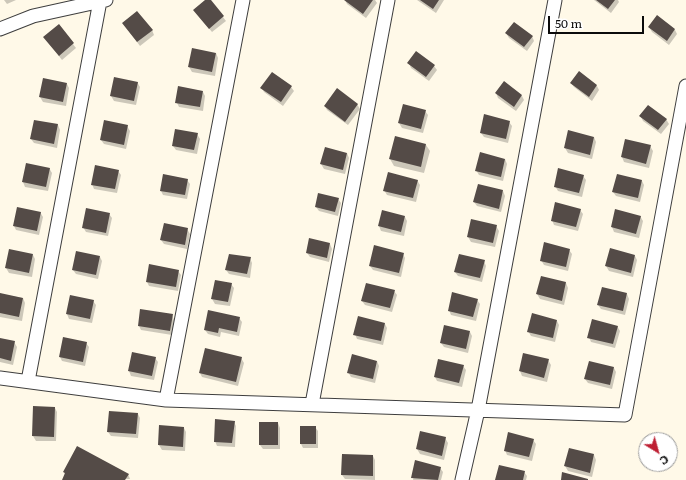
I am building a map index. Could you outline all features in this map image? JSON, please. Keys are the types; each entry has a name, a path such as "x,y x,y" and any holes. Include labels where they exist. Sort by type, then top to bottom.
{"street":[{"path":"166,400 243,0"},
{"path":"312,404 388,0"},
{"path":"462,480 478,410 555,0"},
{"path":"0,29 33,16 103,1 28,381"},
{"path":"0,378 166,400 625,415 686,86"}],"building":[{"path":"205,0 211,0 224,16 209,29 193,10"},
{"path":"344,0 373,0 363,14"},
{"path":"420,0 439,0 433,9"},
{"path":"596,0 615,0 608,9"},
{"path":"137,11 153,30 137,42 122,23"},
{"path":"657,15 675,29 667,41 648,27"},
{"path":"514,22 533,36 524,47 505,33"},
{"path":"59,24 74,43 59,56 43,37"},
{"path":"192,48 216,53 212,72 188,67"},
{"path":"416,51 435,65 426,77 407,63"},
{"path":"579,71 597,85 589,97 570,83"},
{"path":"272,72 292,86 281,102 260,88"},
{"path":"114,77 138,82 134,101 110,96"},
{"path":"43,78 67,83 63,102 39,97"},
{"path":"504,81 522,95 514,107 495,93"},
{"path":"178,86 203,91 200,107 175,103"},
{"path":"337,88 358,104 345,122 324,106"},
{"path":"403,104 426,110 421,129 398,123"},
{"path":"648,105 667,119 658,130 639,116"},
{"path":"484,114 510,121 506,139 480,133"},
{"path":"34,120 58,124 54,144 30,139"},
{"path":"104,120 128,125 124,145 100,140"},
{"path":"175,129 198,133 194,150 172,146"},
{"path":"568,130 594,137 590,155 564,148"},
{"path":"395,136 426,144 421,167 389,159"},
{"path":"625,139 651,145 646,164 621,157"},
{"path":"325,147 347,153 343,170 320,164"},
{"path":"480,152 505,159 501,177 475,171"},
{"path":"26,163 50,168 46,187 22,182"},
{"path":"95,165 119,170 115,189 91,185"},
{"path":"558,168 584,175 579,193 554,187"},
{"path":"388,172 418,180 413,198 383,191"},
{"path":"163,174 188,179 185,195 160,191"},
{"path":"617,174 642,180 638,198 612,192"},
{"path":"478,184 503,190 499,209 473,202"},
{"path":"318,193 339,198 335,212 315,207"},
{"path":"555,202 581,209 576,227 551,221"},
{"path":"17,207 41,212 37,231 13,226"},
{"path":"86,208 110,213 106,233 82,228"},
{"path":"615,209 641,216 636,234 611,227"},
{"path":"382,210 405,216 401,232 378,226"},
{"path":"471,219 497,225 493,243 467,237"},
{"path":"164,223 188,228 185,245 160,240"},
{"path":"309,238 330,243 327,258 306,253"},
{"path":"544,242 570,249 566,267 540,261"},
{"path":"374,245 404,253 399,273 369,266"},
{"path":"610,248 635,255 631,273 605,266"},
{"path":"9,249 33,254 29,273 5,268"},
{"path":"76,251 100,256 96,275 72,270"},
{"path":"229,254 251,257 247,274 225,270"},
{"path":"459,254 485,260 480,278 454,272"},
{"path":"149,264 179,270 176,287 146,282"},
{"path":"541,276 566,282 562,301 536,294"},
{"path":"215,280 232,283 228,302 211,299"},
{"path":"366,283 395,290 390,308 361,301"},
{"path":"602,287 627,293 623,311 597,305"},
{"path":"452,292 478,299 473,317 448,311"},
{"path":"0,293 23,298 19,317 0,313"},
{"path":"70,295 94,300 90,319 66,314"},
{"path":"140,309 173,314 170,331 138,326"},
{"path":"208,310 240,317 237,332 219,328 218,333 204,330"},
{"path":"532,313 557,320 553,338 527,332"},
{"path":"358,316 385,323 381,341 353,335"},
{"path":"592,319 618,326 613,344 587,338"},
{"path":"444,325 470,331 466,349 440,343"},
{"path":"63,337 87,342 83,362 59,357"},
{"path":"0,338 15,341 11,361 0,358"},
{"path":"205,348 242,357 236,382 199,373"},
{"path":"132,352 156,357 152,376 128,371"},
{"path":"523,353 549,359 544,378 519,371"},
{"path":"352,354 377,361 373,379 347,373"},
{"path":"438,359 464,365 459,383 434,377"},
{"path":"589,361 614,367 610,385 584,379"},
{"path":"33,406 55,407 54,437 32,436"},
{"path":"109,411 138,413 136,434 107,432"},
{"path":"215,419 235,421 232,443 214,442"},
{"path":"259,422 278,422 278,445 259,445"},
{"path":"159,425 184,427 183,447 158,445"},
{"path":"300,426 316,426 316,444 300,444"},
{"path":"420,431 446,437 442,456 416,449"},
{"path":"508,432 534,439 529,457 504,451"},
{"path":"77,446 129,474 125,480 62,480 65,473 63,472"},
{"path":"569,448 594,454 590,473 564,466"},
{"path":"342,454 373,455 373,476 341,475"},
{"path":"415,460 441,467 438,480 411,478"},
{"path":"499,465 525,471 523,480 495,480"},
{"path":"562,472 588,479 588,480 561,480"}]}
